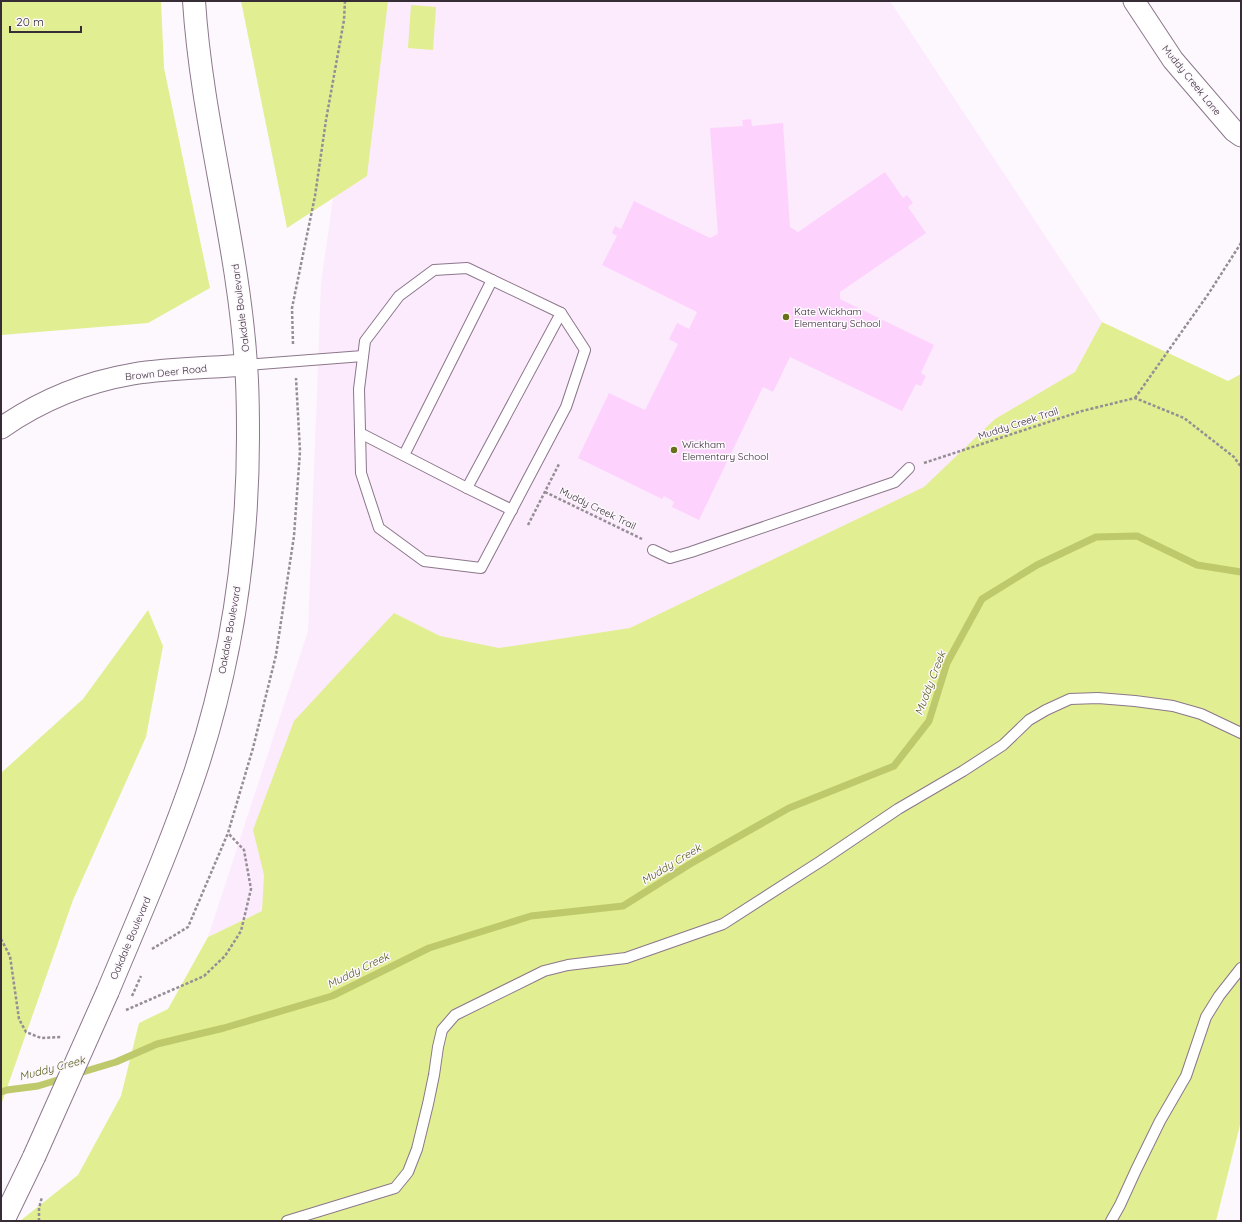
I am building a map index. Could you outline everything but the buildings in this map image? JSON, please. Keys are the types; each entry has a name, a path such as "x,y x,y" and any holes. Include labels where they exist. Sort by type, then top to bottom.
{"main road":[{"name":"Oakdale Boulevard","path":"3,1221 34,1157 108,992 170,843 195,772 216,700 232,627 243,552 248,478 248,403 246,365 239,291 204,92 194,1"}],"street":[{"name":"Muddy Creek Lane","path":"1134,1 1173,60 1234,131 1241,136"},
{"name":"Brown Deer Road","path":"1,428 50,400 90,384 133,374 165,370 246,365"}],"lane":[{"path":"467,268 561,313 585,350 566,407 481,568 424,561 379,528 361,473 359,389 365,342 399,296 434,270 467,268"},
{"path":"404,455 492,280"},
{"path":"467,488 561,313"},
{"path":"246,365 364,356"},
{"path":"360,433 512,510"},
{"path":"653,550 670,558 691,552 896,482 908,468"},
{"path":"287,1221 395,1188 408,1172 417,1149 434,1075 442,1030 455,1015 544,971 568,965 595,963 626,958 723,924 821,862 898,809 1003,746 1029,720 1046,710 1070,700 1098,698 1134,700 1173,706 1201,714 1241,733"},
{"path":"1111,1221 1120,1206 1160,1121 1186,1076 1206,1017 1219,996 1241,968"}],"path":[{"path":"152,948 188,927 228,833 254,748 276,655 294,536 300,451 292,308 315,196 326,120 344,20 345,1"},
{"path":"1241,243 1209,293 1135,398 1184,418 1234,457 1241,467"},
{"name":"Muddy Creek Trail","path":"908,468 1082,411 1135,398"},
{"path":"545,492 559,464"},
{"name":"Muddy Creek Trail","path":"528,525 545,492 645,540"}],"shaded area":[{"name":"Wickham Elementary School","path":"361,1 890,1 1102,322 963,578 208,937 308,631 321,283"}],"green space":[{"path":"1,1 161,1 164,68 210,288 148,323 1,335"},
{"path":"241,1 388,1 367,176 287,228"},
{"path":"411,5 436,7 433,50 408,48"},
{"path":"1102,322 1228,381 1241,374 1241,1121 1216,1221 20,1221 78,1175 121,1096 139,1023 168,1009 208,937 262,911 264,875 253,830 294,721 394,613 440,636 499,648 630,628 924,487 995,419 1075,372"},
{"path":"148,610 163,646 146,737 73,900 1,1105 1,773 83,699"}],"waterway":[{"name":"Muddy Creek","path":"76,1074 116,1062 157,1044 224,1028 332,996 429,948 531,916 623,906 690,864 789,808 894,766 929,721 947,663 982,599 1037,565 1096,537 1137,536 1197,565 1241,572"},
{"name":"Muddy Creek","path":"1,1092 38,1086 64,1078"}],"place":[{"name":"Kate Wickham Elementary School","path":"786,317"},
{"name":"Wickham Elementary School","path":"674,450"}]}
